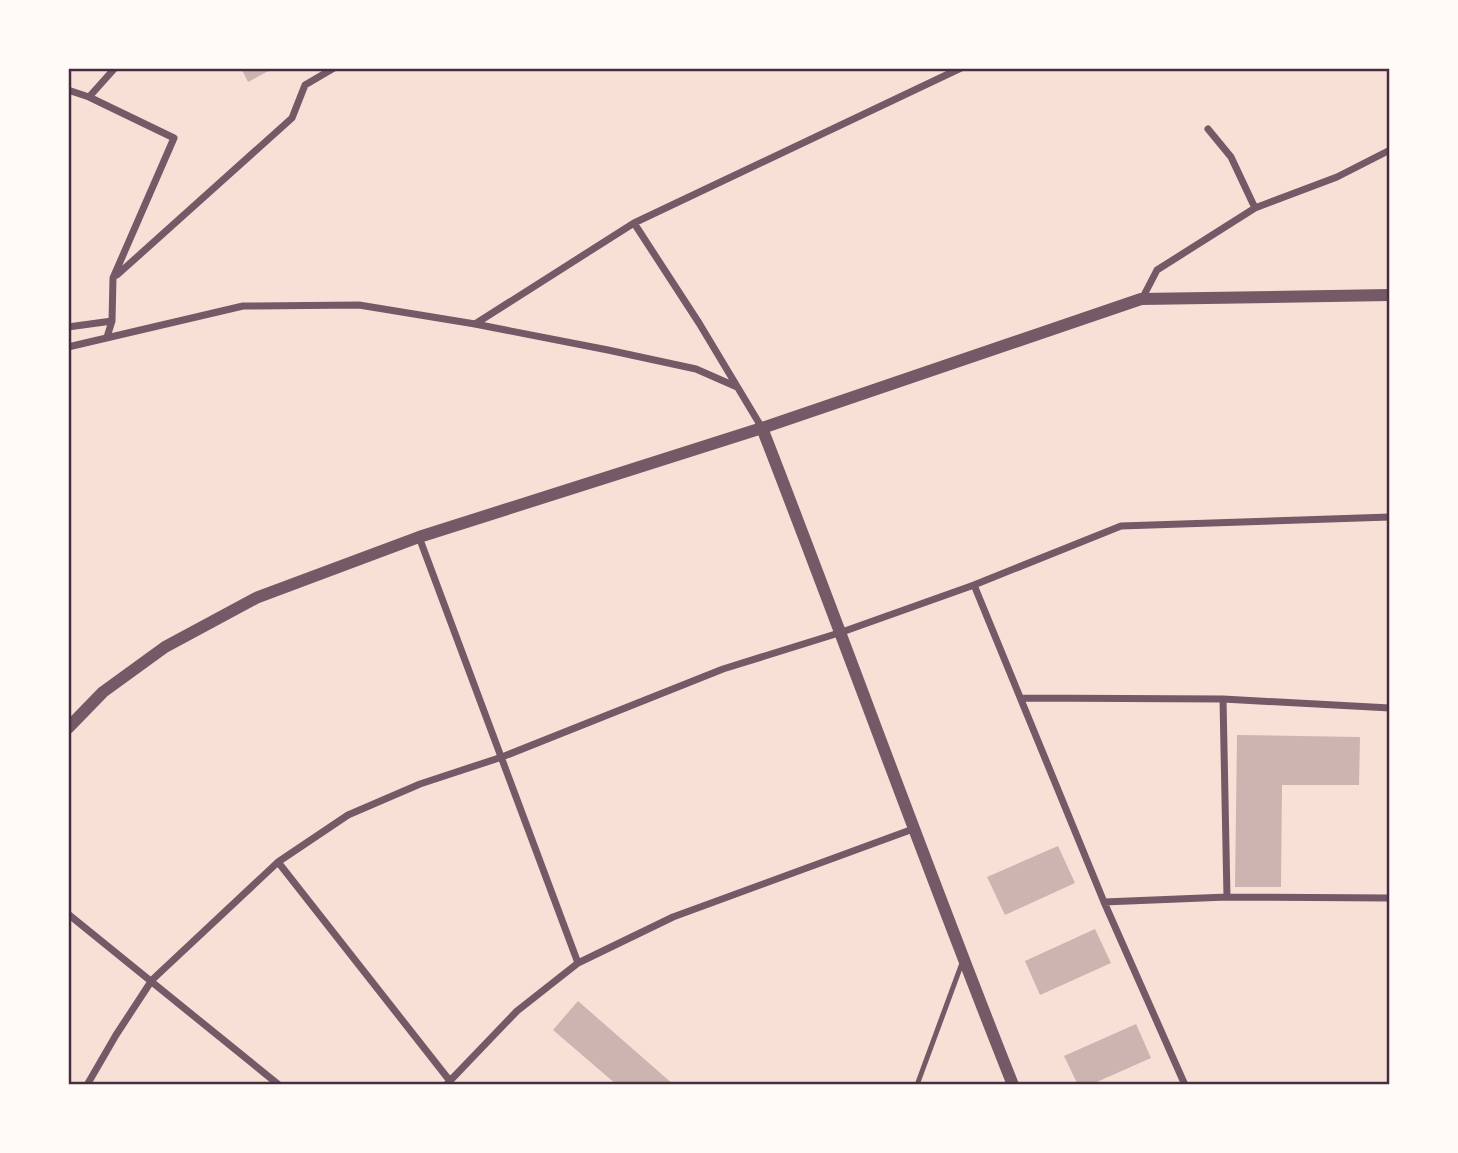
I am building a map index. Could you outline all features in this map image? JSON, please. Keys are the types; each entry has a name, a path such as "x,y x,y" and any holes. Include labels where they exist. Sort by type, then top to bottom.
{"street":[{"path":"89,97 115,68"},
{"path":"113,278 292,118 305,85 334,68"},
{"path":"475,324 634,223 961,68"},
{"path":"68,90 89,97 174,138 113,278 112,321 107,337"},
{"path":"1208,129 1231,158 1255,208"},
{"path":"1141,299 1157,270 1255,208 1337,177 1390,150"},
{"path":"634,223 699,323 762,428 1013,1085"},
{"path":"68,728 103,692 165,647 245,604 419,537 762,428 1141,299 1390,295"},
{"path":"68,347 243,306 359,305 475,324 696,369 737,387"},
{"path":"68,327 112,321"},
{"path":"87,1085 152,980 278,862 348,815 420,784 502,757 723,669 842,632 975,585 1121,526 1390,517"},
{"path":"419,537 578,963"},
{"path":"975,585 1104,902 1185,1085"},
{"path":"1022,698 1223,699 1390,708"},
{"path":"1223,699 1227,897"},
{"path":"278,862 448,1083 517,1011 578,963 673,916 913,829"},
{"path":"1104,902 1227,897 1390,898"},
{"path":"68,914 279,1085"}],"lane":[{"path":"917,1085 963,960"}],"building":[{"path":"241,68 274,68 248,82"},
{"path":"1237,735 1360,737 1359,785 1282,785 1281,887 1235,887"},
{"path":"1058,846 1075,883 1005,915 987,877"},
{"path":"1095,929 1111,963 1040,995 1025,961"},
{"path":"578,1001 674,1085 617,1085 553,1030"},
{"path":"1136,1024 1151,1058 1090,1085 1078,1085 1064,1056"}]}
